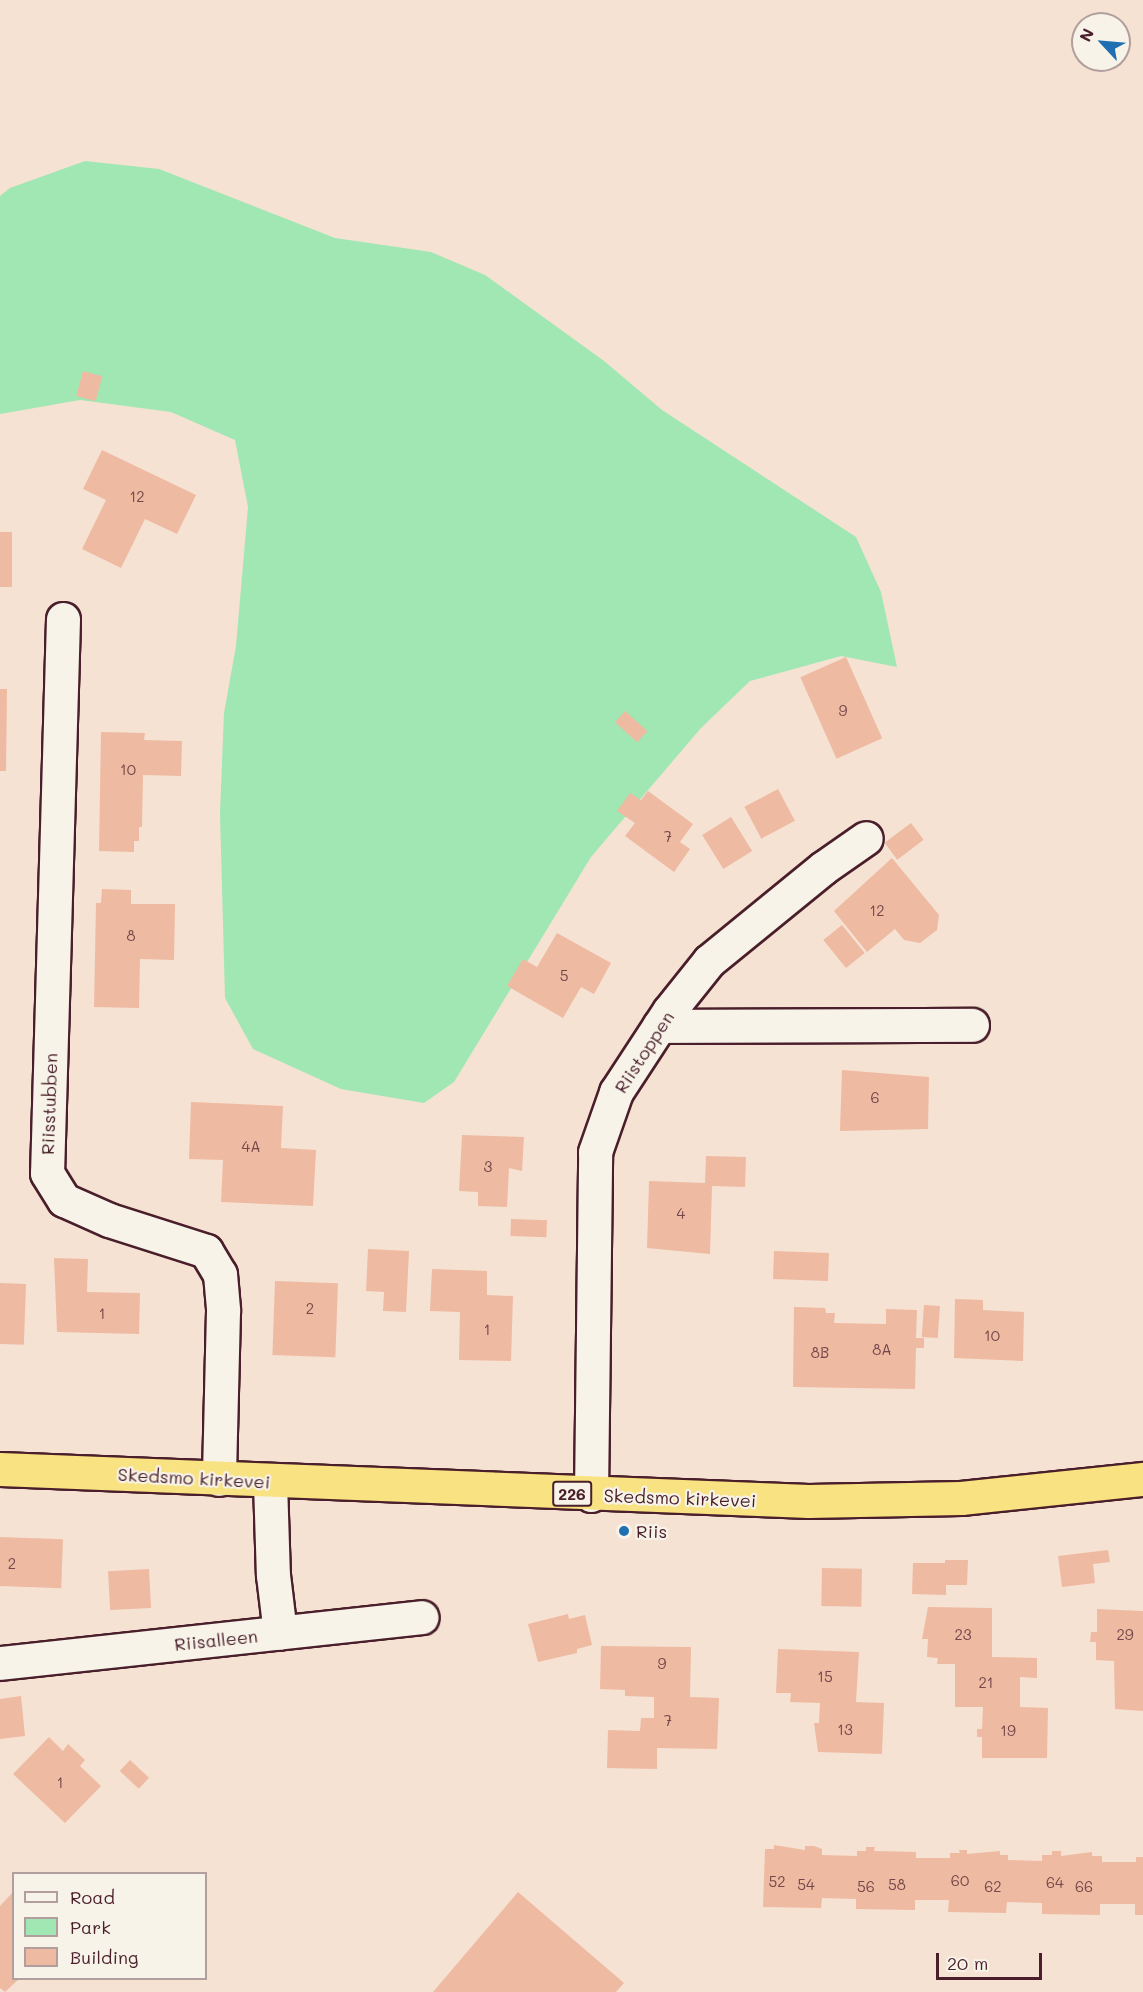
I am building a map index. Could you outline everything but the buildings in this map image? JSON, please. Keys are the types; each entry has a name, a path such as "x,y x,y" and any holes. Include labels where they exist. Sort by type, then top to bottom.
{"highway":[{"name":"Skedsmo kirkevei","path":"0,1469 591,1495 899,1501 1058,1490 1143,1479"}],"street":[{"name":"Riisstubben","path":"63,619 47,1173 64,1200 109,1220 206,1251 220,1274 223,1311 219,1479"},
{"name":"Riistoppen","path":"591,1495 595,1152 616,1092 659,1026 709,961 866,838"},
{"path":"659,1026 972,1025"},
{"name":"Riisalleen","path":"0,1663 280,1633 273,1575 270,1482"},
{"path":"280,1633 421,1617"}],"green space":[{"path":"85,161 159,169 335,238 431,252 485,275 604,361 662,410 856,537 881,592 897,667 841,656 750,681 701,728 591,857 454,1082 424,1103 341,1089 253,1049 225,998 220,813 224,713 236,646 248,507 235,440 171,412 80,400 0,414 0,196 10,188"}],"place":[{"name":"Riis","path":"624,1531"}]}
